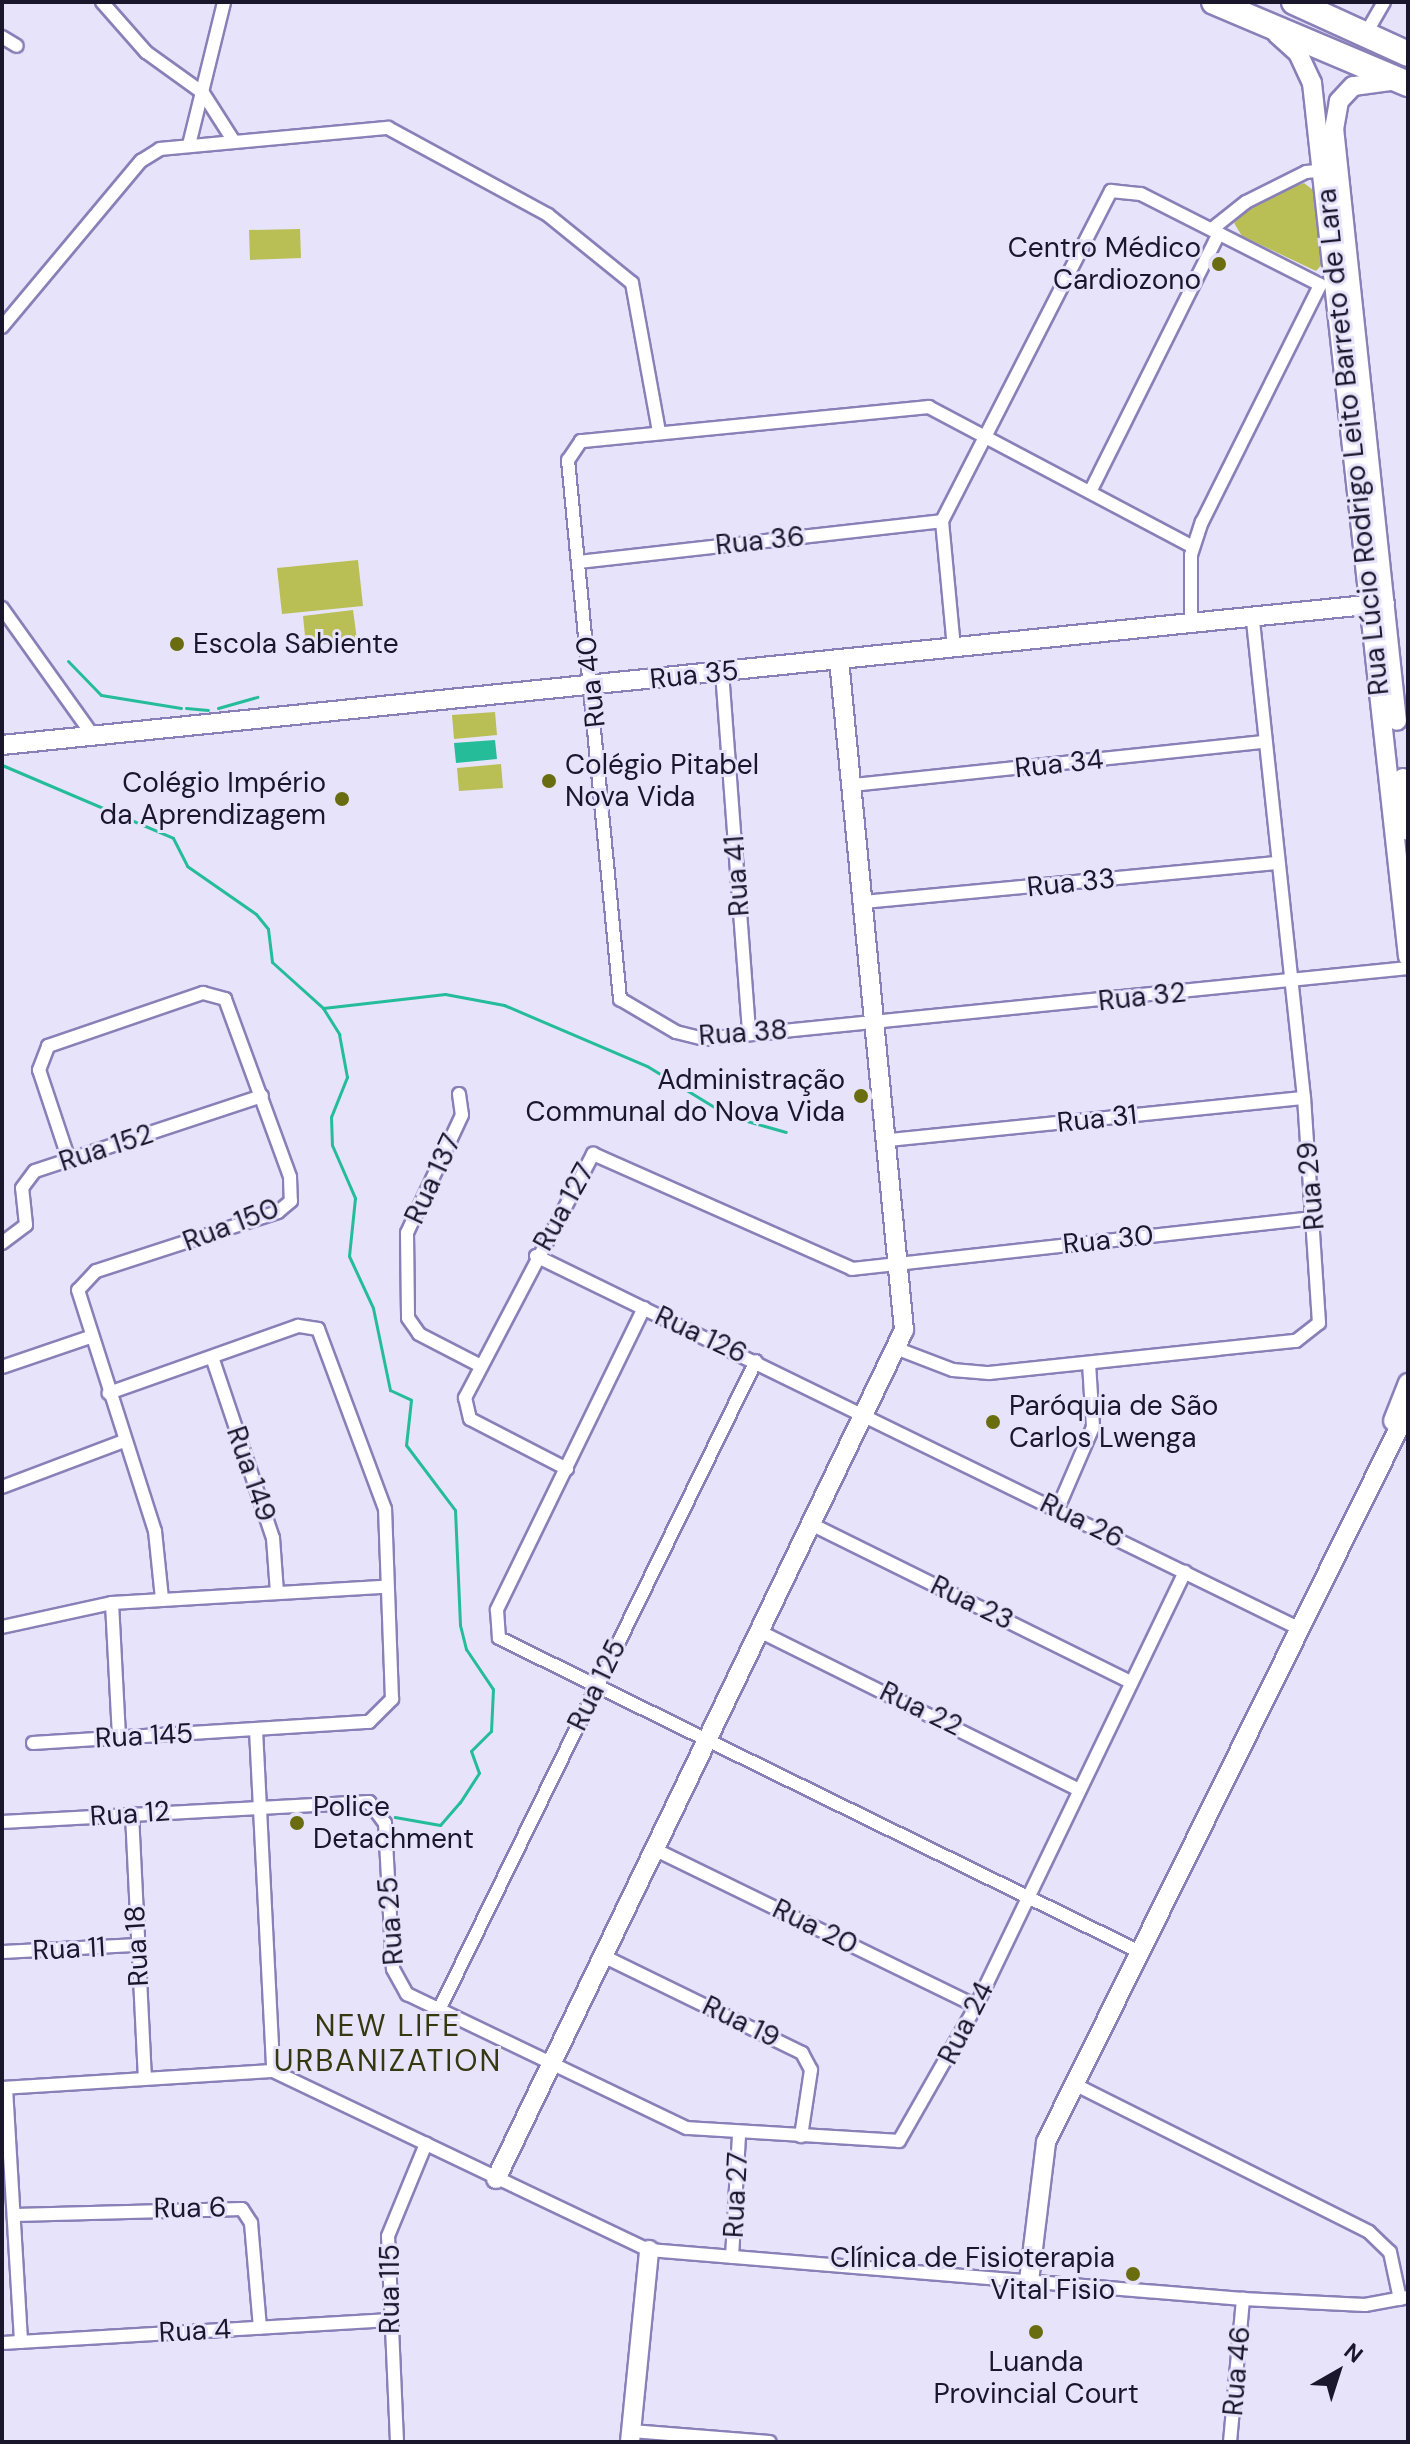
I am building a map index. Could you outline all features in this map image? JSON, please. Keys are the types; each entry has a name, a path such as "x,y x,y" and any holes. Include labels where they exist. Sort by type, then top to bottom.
{"highway":[{"path":"1294,2 1327,9 1365,35 1408,54"},
{"path":"1225,6 1405,85"}],"street":[{"path":"102,2 146,52 203,93 233,140"},
{"path":"189,145 224,2"},
{"path":"1365,35 1384,2"},
{"name":"Rua Lúcio Rodrigo Leito Barreto de Lara","path":"1225,6 1285,40 1307,67 1331,170"},
{"path":"2,37 17,46"},
{"name":"Rua Lúcio Rodrigo Leito Barreto de Lara","path":"1405,85 1366,80 1339,101 1331,170 1336,284 1408,831"},
{"path":"2,327 141,161 189,145 388,128 548,215 632,283 659,432 915,405 987,437 1193,547"},
{"path":"1090,492 1216,231 1246,202 1331,170"},
{"path":"954,648 942,521 1111,191 1125,187 1336,284 1193,547 1191,623"},
{"name":"Rua 40","path":"620,999 568,460 588,438 659,432"},
{"name":"Rua 36","path":"578,562 942,521"},
{"name":"Rua Lúcio Rodrigo Leito Barreto de Lara","path":"1377,604 1408,957"},
{"name":"Rua 35","path":"2,745 1377,604"},
{"path":"2,608 94,737"},
{"name":"Rua 29","path":"898,1349 975,1373 1089,1364 1311,1336 1322,1309 1304,1098 1253,617"},
{"path":"496,2179 601,1955 898,1349 906,1318 839,660"},
{"name":"Rua 41","path":"722,672 749,1033"},
{"name":"Rua 34","path":"853,785 1265,742"},
{"name":"Rua 33","path":"864,902 1278,863"},
{"name":"Rua 32","path":"876,1022 1408,968"},
{"name":"Rua 150","path":"69,1160 39,1070 44,1051 203,993 229,1004 292,1185 288,1206 88,1276 78,1290 90,1337 155,1531 162,1599"},
{"name":"Rua 38","path":"620,999 687,1037 876,1022"},
{"name":"Rua 137","path":"459,1094 462,1115 407,1233 408,1318 419,1334 481,1366"},
{"name":"Rua 152","path":"2,1243 26,1225 27,1178 69,1160 262,1096"},
{"name":"Rua 31","path":"889,1140 1304,1098"},
{"name":"Rua 127","path":"567,1469 470,1419 465,1398 584,1160 599,1153 840,1267 902,1262"},
{"name":"Rua 30","path":"902,1262 1314,1218"},
{"name":"Rua 126","path":"536,1256 866,1414"},
{"path":"644,1308 497,1610 495,1630 505,1644 1138,1951"},
{"path":"2,1627 112,1603 385,1587 385,1509 323,1334 298,1326 109,1393"},
{"path":"2,1367 90,1337"},
{"name":"Rua 149","path":"212,1357 273,1538 277,1593"},
{"name":"Rua 125","path":"439,2010 756,1361"},
{"path":"1058,1508 1093,1427 1089,1364"},
{"path":"1363,1495 1408,1383"},
{"path":"1029,2281 1042,2155 1138,1951 1408,1410"},
{"name":"Rua 26","path":"866,1414 1298,1628"},
{"path":"2,1487 124,1441"},
{"name":"Rua 23","path":"813,1525 1131,1682"},
{"name":"Rua 24","path":"550,2064 676,2124 739,2134 899,2141 976,2006 1185,1572"},
{"name":"Rua 145","path":"33,1743 256,1730 381,1718 392,1699 385,1587"},
{"path":"112,1603 119,1737"},
{"name":"Rua 22","path":"761,1632 1079,1790"},
{"path":"256,1730 273,2071"},
{"name":"Rua 25","path":"258,1807 362,1801 379,1809 395,1981 439,2010 550,2064"},
{"name":"Rua 12","path":"2,1822 258,1807"},
{"name":"Rua 18","path":"132,1814 145,2078"},
{"name":"Rua 20","path":"654,1849 976,2006"},
{"name":"Rua 11","path":"2,1952 137,1945"},
{"name":"Rua 19","path":"601,1955 802,2053 811,2070 801,2136"},
{"path":"21,2342 15,2215 4,2088 273,2071 649,2250 1243,2299 1404,2298 1390,2252 1369,2232 1074,2084"},
{"name":"Rua 27","path":"732,2257 739,2134"},
{"name":"Rua 115","path":"397,2442 388,2320 388,2236 426,2144"},
{"name":"Rua 6","path":"15,2215 242,2209 251,2223 260,2328"},
{"path":"649,2250 630,2436 770,2442"},
{"name":"Rua 46","path":"1230,2442 1243,2299"},
{"name":"Rua 4","path":"2,2343 388,2320"}],"shaded area":[{"path":"1304,183 1318,194 1325,261 1316,271 1242,236 1234,223 1252,202"},
{"path":"300,229 301,258 250,260 249,230"},
{"path":"358,560 363,606 282,614 277,568"},
{"path":"353,610 357,640 306,646 303,616"},
{"path":"495,712 497,735 454,739 452,715"},
{"path":"495,740 497,759 456,763 454,743"},
{"path":"501,764 503,788 459,791 457,768"}],"waterway":[{"path":"68,661 101,695 181,708"},
{"path":"218,708 257,697"},
{"path":"186,708 208,710"},
{"path":"2,765 173,838 187,866 256,914 268,929 272,962 323,1008 339,1034 347,1077 331,1117 332,1145 355,1198 349,1256 373,1308 390,1390 411,1400 406,1445 455,1510 460,1625 466,1649 493,1689 491,1731 471,1751 479,1773 460,1802 440,1825 395,1817"},
{"path":"323,1008 445,994 504,1005 647,1066 729,1116 786,1132"}],"place":[{"name":"Centro Médico Cardiozono","path":"1219,264"},
{"name":"Escola Sabiente","path":"177,644"},
{"name":"Colégio Pitabel Nova Vida","path":"549,781"},
{"name":"Colégio Império da Aprendizagem","path":"342,799"},
{"name":"Administração Communal do Nova Vida","path":"861,1096"},
{"name":"Paróquia de São Carlos Lwenga","path":"993,1422"},
{"name":"Police Detachment","path":"297,1823"},
{"name":"Clínica de Fisioterapia Vital Fisio","path":"1133,2274"},
{"name":"Luanda Provincial Court","path":"1036,2332"}],"district":[{"name":"NEW LIFE URBANIZATION","path":"388,2043"}]}
